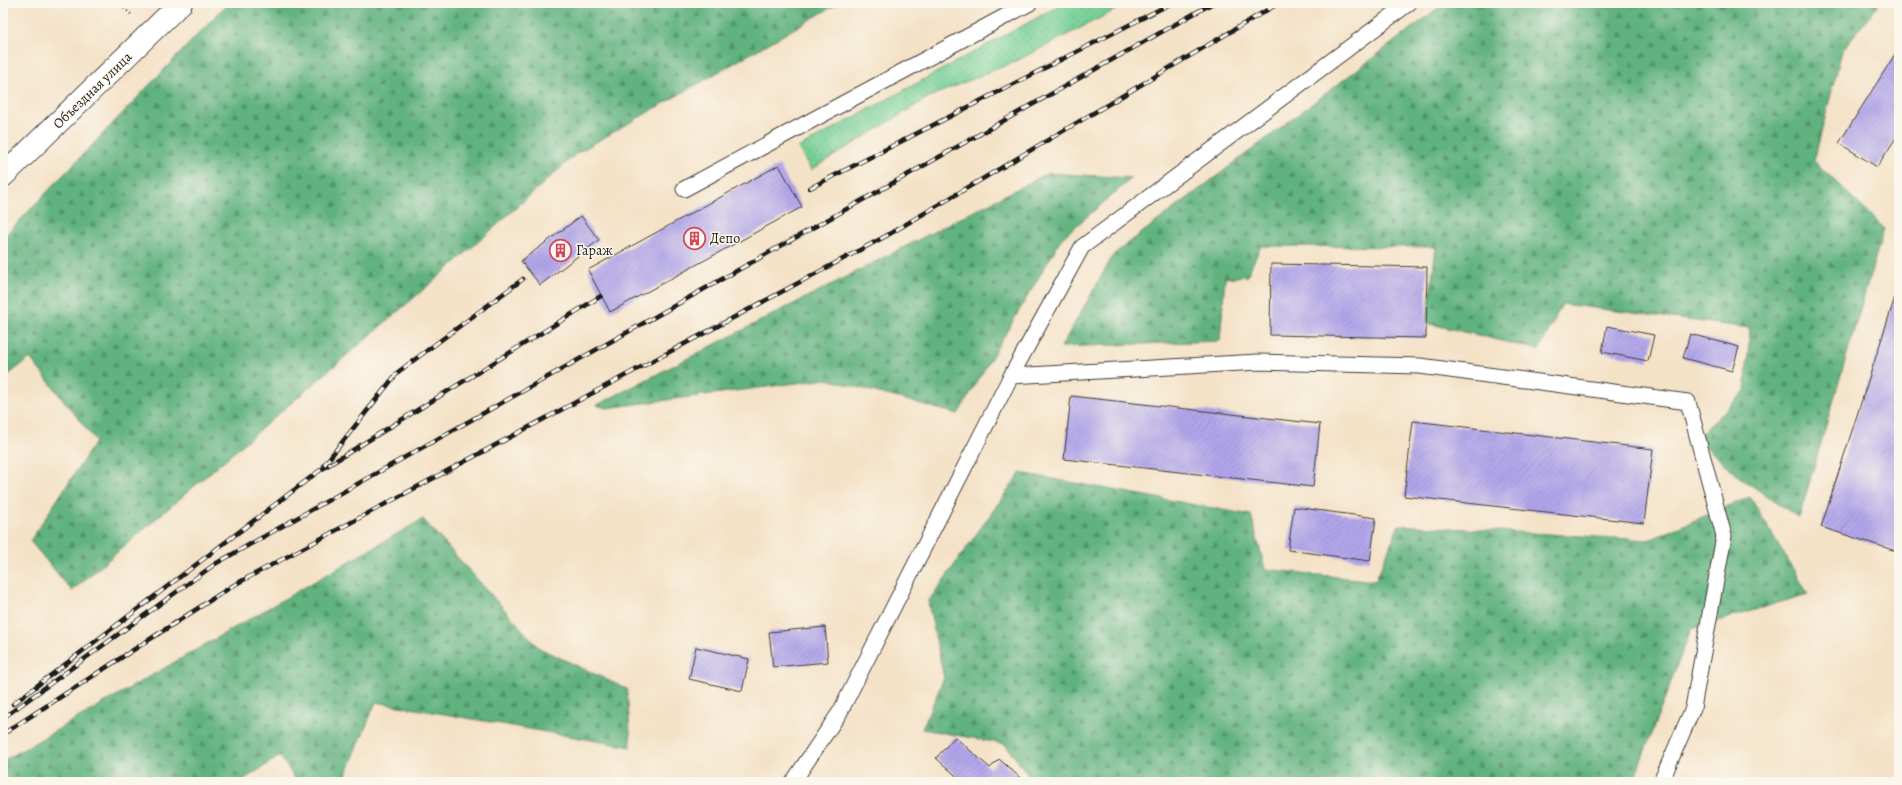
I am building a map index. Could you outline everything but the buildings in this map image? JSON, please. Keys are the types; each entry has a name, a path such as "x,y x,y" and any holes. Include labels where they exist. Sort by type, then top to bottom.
{"main road":[{"name":"Объездная улица","path":"3,176 180,3"}],"lane":[{"path":"684,188 1030,3"},
{"path":"793,782 840,712 1011,376 1082,247 1409,3"},
{"path":"1011,376 1258,362 1420,366 1688,402 1724,536 1693,708 1661,782"}],"green space":[{"path":"228,3 839,3 577,153 458,260 72,591 30,541 96,441 30,358 3,379 3,238"},
{"path":"1064,3 1129,3 1016,61 929,97 811,170 798,148"},
{"path":"1445,3 1880,3 1842,51 1814,161 1884,228 1799,518 1735,474 1697,438 1745,391 1750,328 1562,304 1539,350 1427,323 1436,247 1261,246 1247,276 1225,278 1220,341 1061,347 1114,254"},
{"path":"1048,173 1132,178 1062,238 958,414 827,379 606,408 597,405"},
{"path":"1020,473 1251,515 1265,569 1375,581 1399,525 1648,540 1750,497 1808,594 1691,629 1633,782 1033,782 1005,744 922,729 944,678 928,602"},
{"path":"423,519 539,648 627,689 631,747 376,702 343,782 297,782 280,756 240,782 3,782 3,761"}],"railway":[{"path":"810,188 1172,3"},
{"path":"3,718 215,564 1213,3"},
{"path":"3,734 234,585 886,236 1279,3"},
{"path":"324,465 398,372 523,279"},
{"path":"13,704 319,471 601,296"}],"place":[{"name":"Депо","path":"695,238"},
{"name":"Гараж","path":"560,250"}]}
